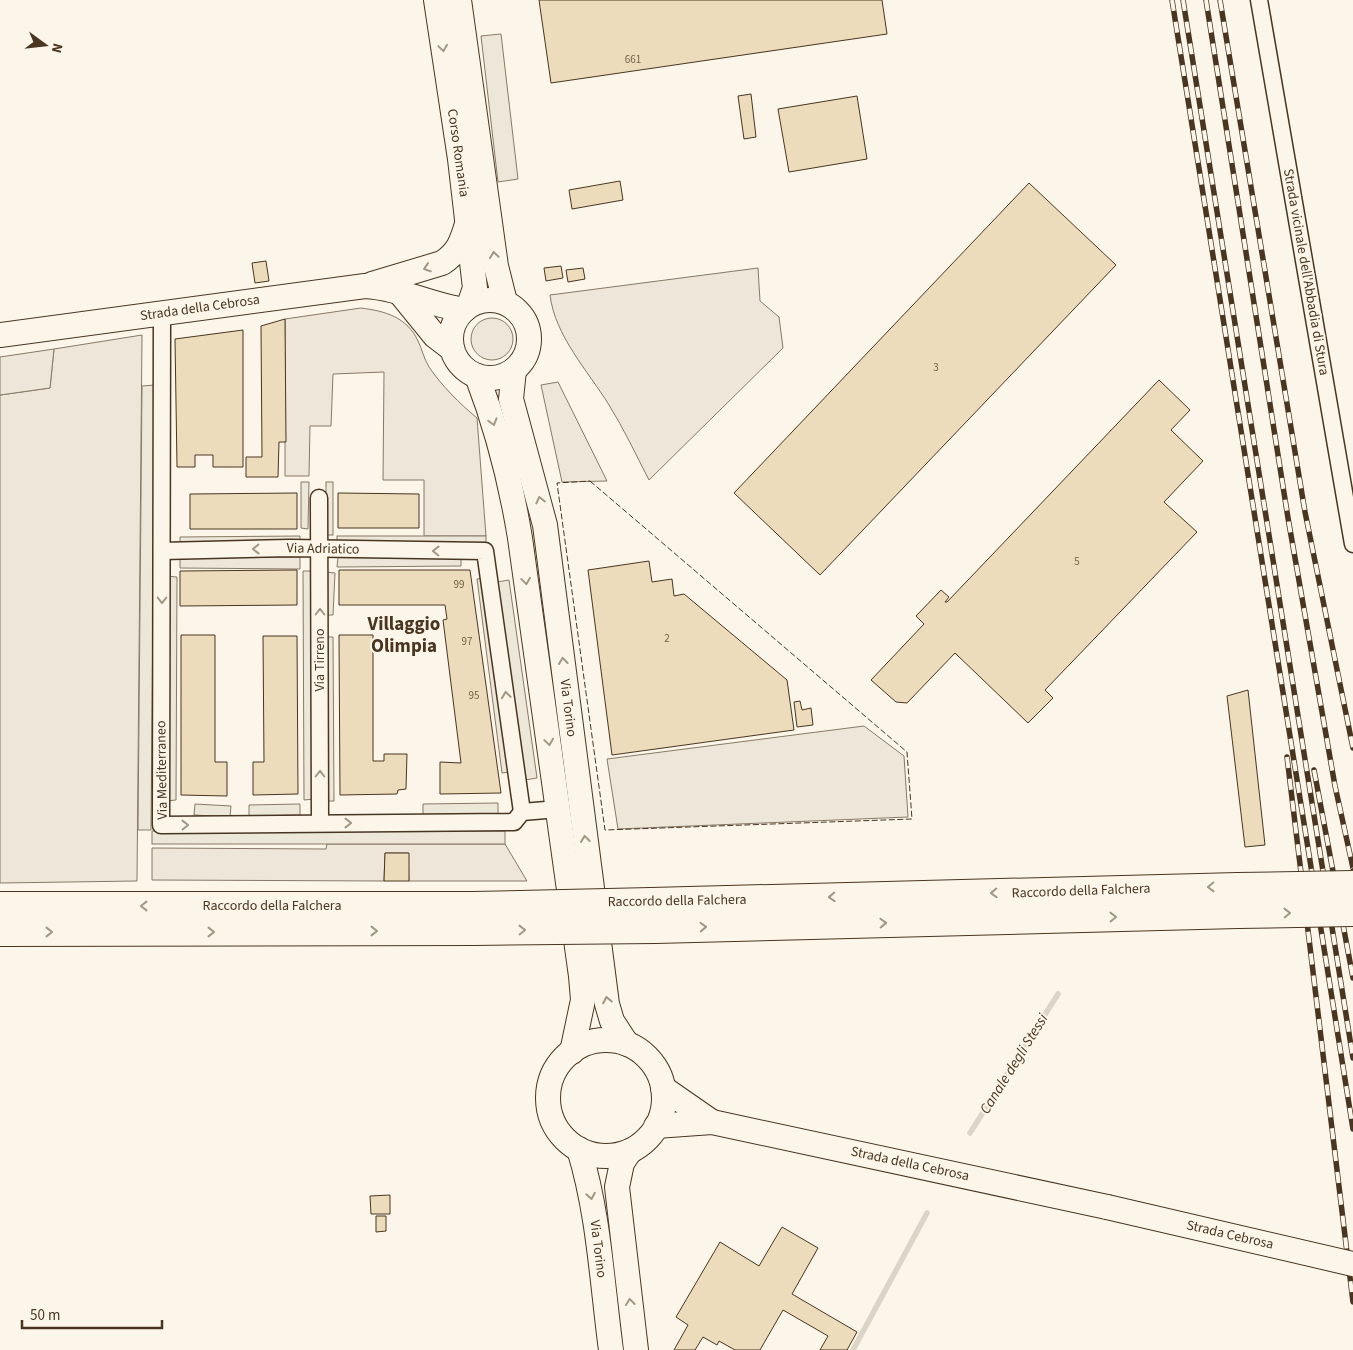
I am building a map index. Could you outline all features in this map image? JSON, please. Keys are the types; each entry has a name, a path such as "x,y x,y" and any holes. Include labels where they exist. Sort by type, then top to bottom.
{"highway":[{"name":"Raccordo della Falchera","path":"0,932 473,919 651,902 1353,885"},
{"name":"Raccordo della Falchera","path":"0,906 473,919 655,929 1353,912"}],"main road":[{"name":"Corso Romania","path":"436,0 468,222 475,288 466,308"},
{"name":"Corso Romania","path":"459,0 496,266 505,302"},
{"path":"365,286 442,263 457,251 468,222"},
{"name":"Strada della Cebrosa","path":"0,335 365,286 390,289 444,307 466,308"},
{"path":"400,293 435,336 452,348"},
{"path":"482,300 505,302 523,317 529,331 526,354 514,370 497,378 477,376 466,371 457,361 452,348 451,332 454,323 466,308 482,300"},
{"name":"Via Torino","path":"514,370 511,399 546,525 607,1004 612,1021 627,1044"},
{"name":"Via Torino","path":"477,376 486,399 513,499 558,809 583,1000 572,1052"},
{"path":"613,1040 627,1044 644,1054 659,1073 663,1088 662,1114 649,1137 630,1151 611,1156 594,1155 579,1149 557,1129 550,1113 549,1096 552,1078 560,1063 584,1044 613,1040"},
{"name":"Strada della Cebrosa","path":"663,1088 712,1122"},
{"name":"Strada della Cebrosa","path":"656,1126 712,1122 1107,1207"},
{"name":"Via Torino","path":"579,1149 588,1179 611,1350"},
{"name":"Via Torino","path":"630,1151 622,1163 616,1187 636,1350"},
{"name":"Strada Cebrosa","path":"1107,1207 1353,1264"}],"street":[{"name":"Strada vicinale dell'Abbadia di Stura","path":"1259,0 1353,544"},
{"name":"Via Mediterraneo","path":"162,313 161,826 514,822 522,812 558,809"},
{"name":"Via Tirreno","path":"319,498 321,549 320,823"},
{"name":"Via Adriatico","path":"162,551 321,549 485,551 522,812"}],"shaded area":[{"path":"501,34 518,179 498,182 481,36"},
{"path":"758,268 760,301 779,317 783,348 649,480 601,392 565,339 558,325 550,295"},
{"path":"361,308 387,313 408,326 418,341 427,364 434,374 451,394 477,418 486,536 424,536 424,480 383,480 384,372 333,374 331,426 310,426 309,476 285,476 285,319"},
{"path":"492,318 500,320 509,328 513,339 511,347 503,356 492,360 484,358 475,350 471,339 473,331 481,322"},
{"path":"142,335 137,881 0,883 0,395 50,388 54,349"},
{"path":"54,349 50,388 0,395 0,357"},
{"path":"558,382 607,481 562,482 541,385"},
{"path":"155,385 151,830 138,830 142,386"},
{"path":"301,482 309,482 308,529 301,528"},
{"path":"326,482 333,482 333,535 326,535"},
{"path":"300,536 300,546 180,547 180,537"},
{"path":"337,536 486,536 486,546 337,546"},
{"path":"461,556 461,566 337,567 338,557"},
{"path":"180,557 300,557 300,569 180,568"},
{"path":"303,571 316,571 314,799 304,800"},
{"path":"325,572 335,573 333,615 324,615"},
{"path":"166,576 177,577 176,800 166,801"},
{"path":"485,578 510,772 502,773 477,579"},
{"path":"509,580 537,778 525,780 497,582"},
{"path":"323,637 333,637 334,801 325,801"},
{"path":"864,726 904,756 908,817 618,829 607,759"},
{"path":"498,803 498,815 423,816 423,804"},
{"path":"195,804 231,806 230,817 194,815"},
{"path":"300,804 300,815 249,816 249,805"},
{"path":"152,831 505,831 505,844 152,844"},
{"path":"327,844 505,844 527,881 409,881 408,853 385,853 384,881 152,880 152,848 326,849"}],"building":[{"path":"539,0 882,0 887,34 551,83"},
{"path":"751,94 756,137 744,139 738,96"},
{"path":"857,96 867,159 789,172 778,109"},
{"path":"620,181 623,200 572,209 569,190"},
{"path":"1029,183 1116,265 820,575 734,493"},
{"path":"266,261 269,281 255,283 252,263"},
{"path":"561,266 563,278 546,281 544,268"},
{"path":"583,268 585,279 568,282 566,270"},
{"path":"285,319 286,442 279,442 278,477 246,477 246,457 262,457 261,326"},
{"path":"243,330 243,467 213,467 213,455 195,455 195,467 177,467 175,339"},
{"path":"1159,380 1190,410 1171,430 1203,461 1164,502 1197,532 1045,690 1053,698 1028,723 955,653 907,703 896,702 871,680 924,624 916,616 941,590 949,597 945,602 947,602"},
{"path":"297,493 297,529 190,529 190,494"},
{"path":"338,493 419,494 419,528 338,528"},
{"path":"649,561 652,582 672,579 674,596 684,594 787,680 794,730 612,755 588,570"},
{"path":"297,570 297,605 180,606 180,571"},
{"path":"339,570 470,570 501,793 440,794 440,762 461,763 443,620 447,619 445,605 339,605"},
{"path":"181,635 215,635 215,762 227,762 227,796 181,795"},
{"path":"339,635 373,635 373,761 384,761 384,754 407,754 406,789 398,790 397,794 340,795"},
{"path":"263,636 297,636 298,794 253,795 253,762 264,762"},
{"path":"1248,690 1265,845 1245,847 1227,696"},
{"path":"800,701 802,710 811,708 813,725 797,727 794,702"},
{"path":"385,853 409,853 409,881 384,881"},
{"path":"390,1195 390,1214 371,1214 370,1196"},
{"path":"376,1216 386,1216 386,1231 376,1232"},
{"path":"782,1227 818,1248 792,1294 857,1332 847,1350 820,1350 828,1336 783,1310 760,1350 735,1350 719,1341 717,1345 703,1337 695,1350 674,1350 688,1325 676,1317 720,1242 759,1266"}],"waterway":[{"name":"Canale degli Stessi","path":"970,1133 1058,994"},
{"name":"Canale degli Stessi","path":"853,1350 927,1213"}],"railway":[{"path":"1172,0 1353,1129"},
{"path":"1183,0 1353,1058"},
{"path":"1206,0 1288,518 1335,786 1353,868"},
{"path":"1220,0 1305,512 1353,748"},
{"path":"1287,757 1353,1302"},
{"path":"1314,770 1353,978"}],"fence":[{"path":"590,481 907,752 912,819 605,830 557,483 590,481"}],"district":[{"name":"Villaggio Olimpia","path":"404,635"}]}
